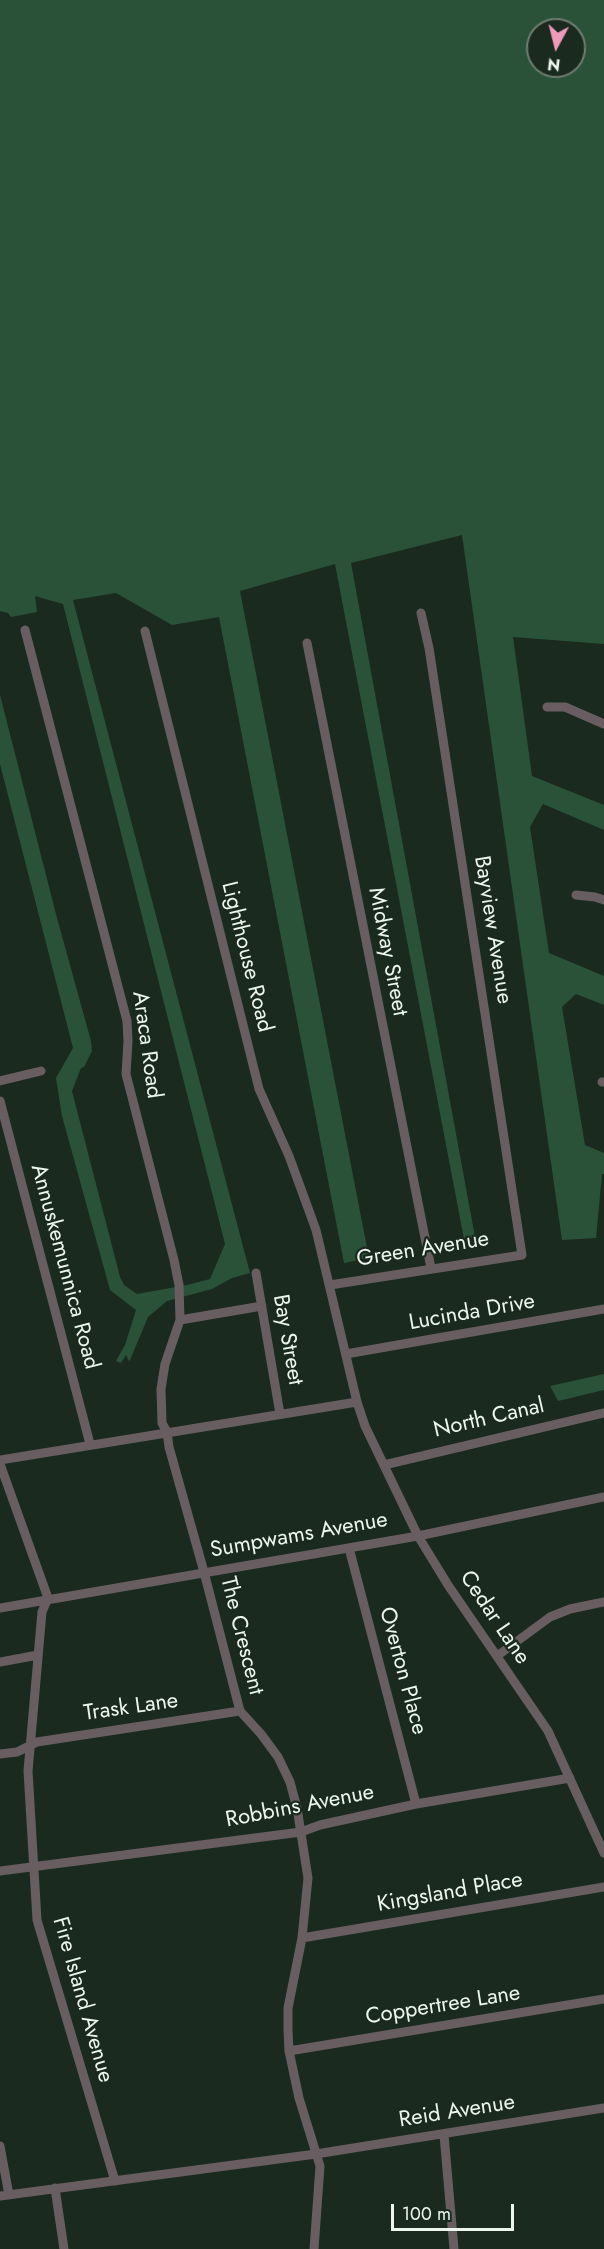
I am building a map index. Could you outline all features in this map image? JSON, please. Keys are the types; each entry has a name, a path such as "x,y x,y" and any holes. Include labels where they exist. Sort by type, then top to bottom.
{"street":[{"name":"Bayview Avenue","path":"421,613 429,648 522,1254"},
{"name":"Araca Road","path":"25,630 127,1021 126,1074 179,1285 180,1320 165,1364 161,1389 162,1423 167,1432"},
{"name":"Lighthouse Road","path":"146,631 259,1089 302,1190 316,1230 330,1285"},
{"name":"Midway Street","path":"307,643 431,1268"},
{"path":"547,707 565,707 604,724"},
{"path":"576,895 604,900"},
{"path":"0,1081 41,1071"},
{"name":"Annuskemunnica Road","path":"0,1101 90,1444"},
{"name":"Green Avenue","path":"330,1285 522,1254"},
{"name":"Bay Street","path":"256,1274 280,1414"},
{"name":"Cedar Lane","path":"330,1285 357,1402 365,1426 418,1536 448,1586 548,1731 604,1853"},
{"path":"180,1320 261,1306"},
{"name":"Lucinda Drive","path":"346,1354 604,1309"},
{"path":"48,1598 0,1462 90,1444 357,1402"},
{"name":"North Canal","path":"384,1465 604,1413"},
{"name":"The Crescent","path":"167,1432 169,1447 240,1711 278,1757 290,1782 301,1832 308,1878 302,1938 288,2008 289,2051 299,2098 316,2154"},
{"name":"Sumpwams Avenue","path":"0,1608 418,1536 604,1497"},
{"name":"Overton Place","path":"349,1548 416,1804"},
{"name":"Fire Island Avenue","path":"48,1598 42,1612 28,1771 37,1920 115,2181"},
{"path":"498,1656 550,1617 570,1609 604,1602"},
{"path":"0,1662 38,1655"},
{"name":"Trask Lane","path":"0,1754 17,1752 37,1742 240,1711"},
{"name":"Robbins Avenue","path":"0,1871 301,1832 320,1825 416,1804 570,1778"},
{"name":"Kingsland Place","path":"302,1938 604,1887"},
{"name":"Coppertree Lane","path":"289,2051 604,1999"},
{"name":"Reid Avenue","path":"316,2154 604,2108"},
{"path":"444,2135 454,2249"},
{"path":"0,2146 5,2195 316,2154 320,2166 314,2249"},
{"path":"55,2188 64,2249"}],"shaded area":[{"path":"0,0 604,0 604,644 513,637 532,776 604,805 604,830 543,804 530,827 549,953 604,976 604,1005 576,994 562,1007 585,1145 604,1153 604,1174 602,1174 596,1238 562,1240 462,535 351,563 475,1237 464,1239 335,564 240,591 369,1258 344,1263 219,617 172,625 116,593 73,600 250,1273 232,1278 212,1289 167,1301 148,1317 130,1360 126,1355 121,1363 116,1361 125,1345 136,1310 110,1290 62,1116 56,1078 73,1048 0,764 0,695 91,1041 92,1051 84,1067 81,1068 72,1091 120,1277 124,1285 137,1294 210,1279 225,1244 63,604 35,596 37,612 11,617 8,613 0,611"},
{"path":"604,1374 604,1390 558,1401 550,1386"}]}
